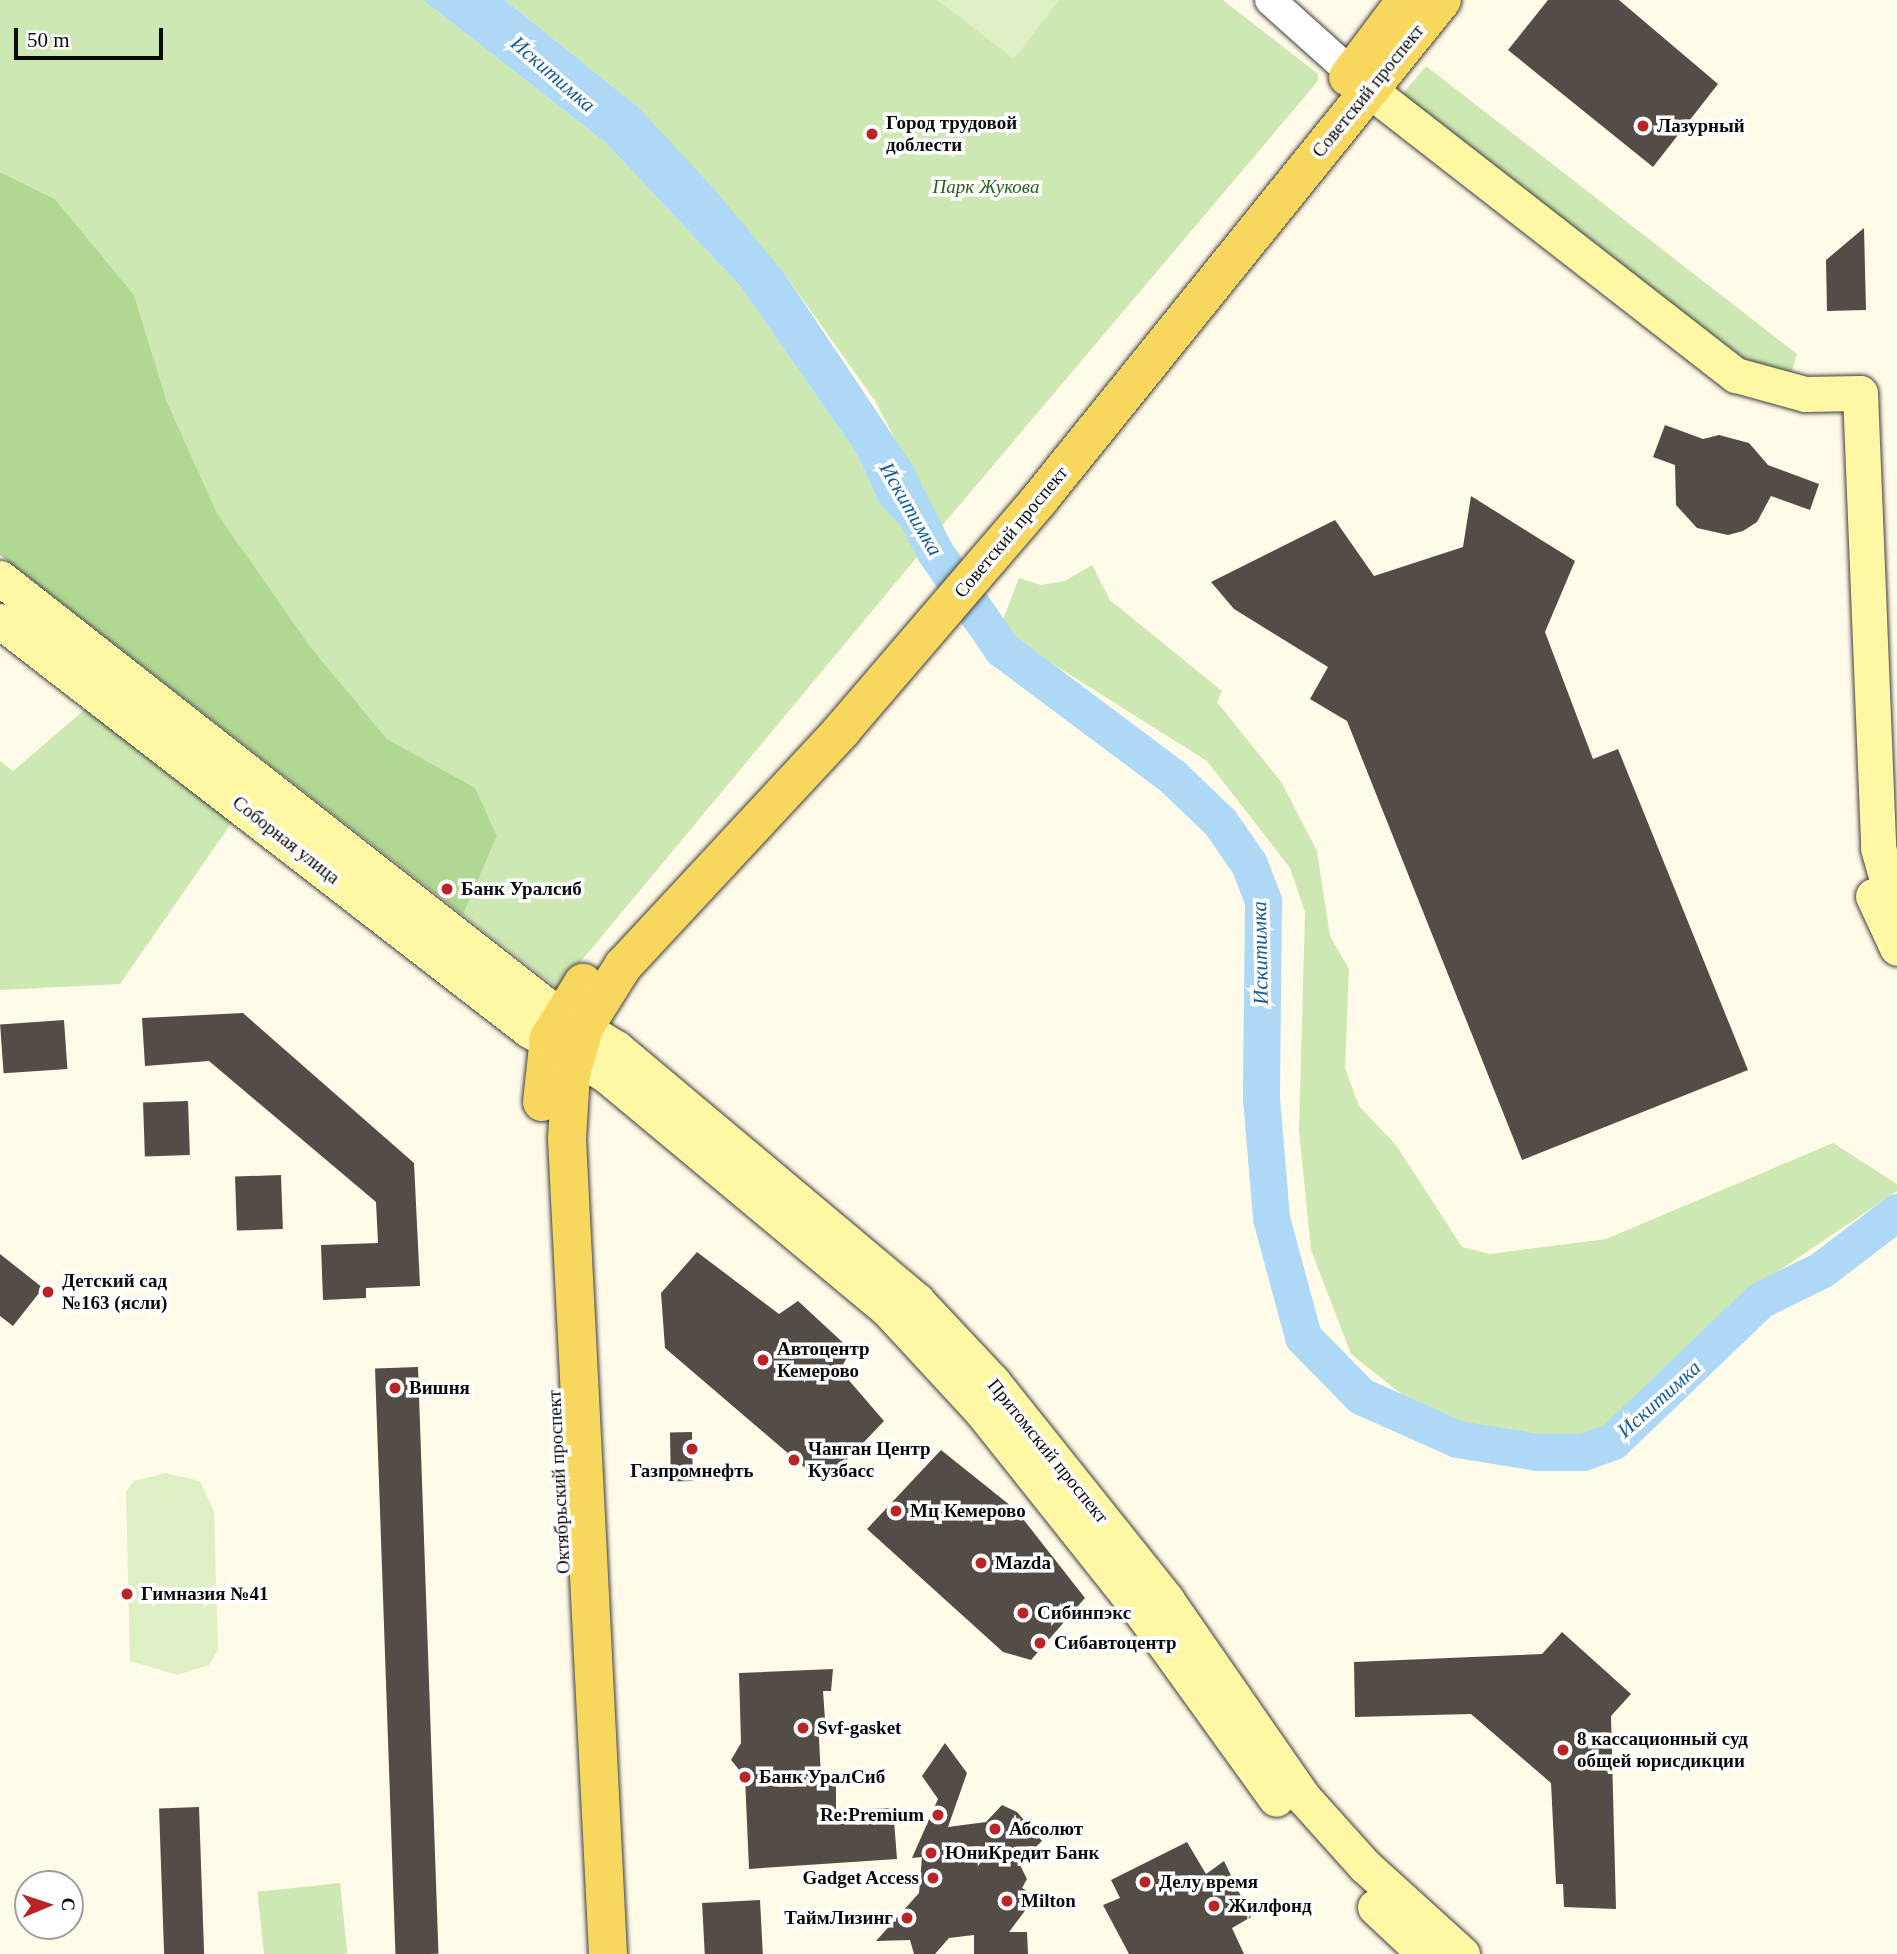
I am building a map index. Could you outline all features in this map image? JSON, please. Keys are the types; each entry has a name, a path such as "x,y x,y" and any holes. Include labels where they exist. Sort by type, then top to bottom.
{"main road":[{"name":"Советский проспект","path":"1360,80 1406,0"},
{"name":"Советский проспект","path":"568,1034 832,721 1031,491 1360,80 1442,0"},
{"path":"1360,80 1736,375 1805,394 1851,393"},
{"path":"1851,393 1878,848 1897,915"},
{"path":"1851,393 1860,817 1870,887 1897,948"},
{"name":"Соборная улица","path":"0,578 568,1034"},
{"name":"Соборная улица","path":"0,621 529,1030 568,1034"},
{"name":"Октябрьский проспект","path":"568,1034 543,1137 582,1954"},
{"name":"Октябрьский проспект","path":"568,1034 567,1139 608,1954"},
{"name":"Притомский проспект","path":"568,1034 906,1328 1142,1613 1317,1849 1425,1954"},
{"name":"Притомский проспект","path":"568,1034 807,1206 948,1333 1166,1599 1303,1797 1365,1866 1462,1954"}],"street":[{"path":"1270,0 1360,80"}],"green space":[{"path":"0,0 423,0 606,143 741,287 857,454 878,501 922,551 558,989 463,915 497,836 475,789 387,739 312,649 217,513 167,402 134,295 55,199 0,172"},
{"name":"Парк Жукова","path":"505,0 1223,0 1318,74 1318,81 941,527 875,401 784,273 637,106"},
{"path":"937,0 1059,0 1014,59"},
{"path":"1426,66 1797,354 1791,374 1773,381 1398,99"},
{"path":"0,172 55,199 134,295 167,402 217,513 312,649 387,739 475,788 497,836 463,915 0,555"},
{"path":"1092,565 1110,600 1222,691 1217,702 1282,783 1317,851 1330,936 1349,969 1345,1068 1359,1106 1396,1145 1462,1247 1490,1254 1606,1239 1833,1143 1897,1184 1897,1191 1756,1286 1662,1381 1631,1432 1589,1444 1536,1445 1483,1434 1413,1403 1351,1354 1311,1250 1299,1131 1305,912 1290,868 1207,761 999,630 1019,578 1041,585 1065,581"},
{"path":"90,705 237,815 120,984 0,990 0,761 13,771"},
{"path":"166,1473 200,1481 214,1511 218,1650 209,1665 177,1675 130,1661 126,1492 134,1481"},
{"path":"340,1883 347,1954 264,1954 257,1892"}],"water":[{"path":"423,0 505,0 637,106 715,190 784,273 913,466 941,527 922,551 878,501 857,454 741,287 606,143"}],"building":[{"name":"Лазурный","path":"1548,0 1619,0 1718,84 1653,167 1508,50"},
{"path":"1864,228 1866,310 1827,311 1826,260"},
{"path":"1665,425 1703,439 1719,435 1749,443 1768,465 1819,484 1810,510 1771,496 1757,522 1743,531 1728,535 1697,528 1676,505 1675,465 1653,457"},
{"path":"1471,496 1575,561 1545,632 1593,759 1618,749 1748,1070 1522,1160 1347,721 1310,699 1328,667 1234,609 1211,582 1335,520 1374,576 1463,547"},
{"path":"243,1013 414,1163 420,1286 366,1288 366,1298 323,1300 321,1245 378,1243 376,1202 209,1061 145,1066 142,1018"},
{"path":"64,1020 67,1069 4,1073 0,1024"},
{"path":"188,1101 190,1155 145,1157 143,1103"},
{"path":"281,1175 283,1229 237,1231 235,1177"},
{"name":"Автоцентр Кемерово","path":"697,1252 779,1314 798,1301 851,1350 840,1370 884,1421 824,1484 665,1348 661,1293"},
{"path":"0,1254 43,1288 13,1326 0,1316"},
{"path":"418,1367 438,1954 395,1954 375,1369"},
{"path":"670,1432 692,1432 693,1481 671,1481"},
{"name":"Mazda","path":"941,1450 1016,1510 1085,1598 1031,1660 1003,1652 867,1529"},
{"name":"8 кассационный суд общей юрисдикции","path":"1562,1632 1631,1694 1611,1716 1616,1909 1564,1907 1563,1884 1556,1884 1551,1783 1471,1714 1355,1717 1354,1662 1542,1654"},
{"path":"833,1669 831,1691 823,1691 825,1719 818,1720 821,1777 836,1784 836,1810 893,1808 897,1859 749,1869 745,1777 731,1760 741,1743 739,1673"},
{"path":"945,1743 967,1773 948,1827 986,1822 1002,1805 1017,1812 1042,1841 1019,1863 1027,1879 1022,1888 1036,1896 1009,1932 1027,1932 1028,1954 974,1954 974,1935 949,1938 935,1954 914,1954 910,1940 876,1941 919,1893 922,1857 912,1858 938,1799 922,1776"},
{"path":"199,1807 204,1954 164,1954 159,1808"},
{"path":"1187,1842 1206,1874 1224,1861 1251,1917 1232,1928 1244,1954 1129,1954 1103,1905 1120,1898 1111,1880"},
{"path":"760,1900 763,1954 705,1954 702,1903"}],"waterway":[{"name":"Искитимка","path":"908,499 935,552 1002,649 1173,777 1220,822 1249,864 1263,901 1261,1098 1271,1218 1303,1337 1361,1396 1457,1439 1537,1452 1583,1452 1613,1441 1760,1300 1821,1270 1897,1212"}],"place":[{"name":"Лазурный","path":"1643,126"},
{"name":"Город трудовой доблести","path":"872,134"},
{"name":"Банк Уралсиб","path":"447,889"},
{"name":"Детский сад №163 (ясли)","path":"48,1292"},
{"name":"Автоцентр Кемерово","path":"763,1360"},
{"name":"Вишня","path":"395,1388"},
{"name":"Газпромнефть","path":"692,1449"},
{"name":"Чанган Центр Кузбасс","path":"794,1460"},
{"name":"Мц Кемерово","path":"896,1511"},
{"name":"Mazda","path":"981,1563"},
{"name":"Гимназия №41","path":"127,1594"},
{"name":"Сибинпэкс","path":"1023,1613"},
{"name":"Сибавтоцентр","path":"1040,1643"},
{"name":"Svf-gasket","path":"803,1728"},
{"name":"8 кассационный суд общей юрисдикции","path":"1563,1750"},
{"name":"Банк УралСиб","path":"745,1777"},
{"name":"Re:Premium","path":"938,1815"},
{"name":"Абсолют","path":"995,1829"},
{"name":"ЮниКредит Банк","path":"931,1853"},
{"name":"Gadget Access","path":"933,1878"},
{"name":"Делу время","path":"1145,1882"},
{"name":"Milton","path":"1007,1901"},
{"name":"Жилфонд","path":"1214,1906"},
{"name":"ТаймЛизинг","path":"907,1918"}]}
